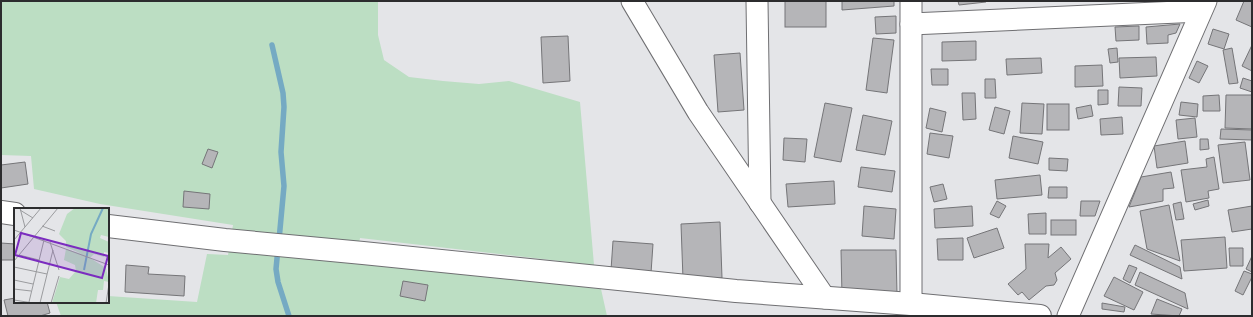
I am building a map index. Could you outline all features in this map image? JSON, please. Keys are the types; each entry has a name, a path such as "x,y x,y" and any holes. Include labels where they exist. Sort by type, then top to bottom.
{"street":[{"path":"632,1 698,112 825,298"},
{"path":"757,1 760,203"},
{"path":"911,1 911,304"},
{"path":"911,24 1203,6 1068,316"},
{"path":"1,212 14,214"},
{"path":"109,226 226,240 736,291 911,304 1040,316"}],"green space":[{"path":"1,1 378,1 378,35 384,60 409,77 479,84 509,81 580,102 594,265 360,238 356,262 601,289 607,316 61,316 56,303 109,303 109,296 197,302 207,254 228,255 233,225 100,204 34,189 31,156 1,155"}],"building":[{"path":"785,1 826,1 826,27 785,27"},
{"path":"842,1 894,1 894,6 842,10"},
{"path":"958,1 986,1 986,2 959,5"},
{"path":"1244,1 1252,1 1252,27 1236,20"},
{"path":"896,16 896,33 876,34 875,17"},
{"path":"1180,24 1176,33 1168,35 1168,43 1147,44 1146,27"},
{"path":"1139,26 1139,40 1116,41 1115,27"},
{"path":"1213,29 1229,34 1224,49 1208,44"},
{"path":"568,36 570,81 543,83 541,37"},
{"path":"873,38 894,40 887,93 866,90"},
{"path":"976,41 976,60 942,61 942,42"},
{"path":"1252,45 1252,71 1242,66"},
{"path":"1117,48 1118,62 1110,63 1108,49"},
{"path":"1232,48 1238,83 1229,84 1223,50"},
{"path":"740,53 744,110 718,112 714,55"},
{"path":"1156,57 1157,76 1120,78 1119,58"},
{"path":"1041,58 1042,73 1007,75 1006,59"},
{"path":"1197,61 1208,66 1199,83 1189,78"},
{"path":"1102,65 1103,86 1075,87 1075,66"},
{"path":"931,69 948,69 948,85 932,85"},
{"path":"1243,78 1252,81 1252,92 1240,88"},
{"path":"985,79 995,79 996,98 985,98"},
{"path":"1119,87 1142,88 1141,106 1118,106"},
{"path":"1098,90 1108,90 1108,104 1098,105"},
{"path":"962,93 975,93 976,119 963,120"},
{"path":"1219,95 1220,111 1203,111 1203,96"},
{"path":"1226,95 1252,95 1252,129 1225,128"},
{"path":"1181,102 1198,104 1197,117 1179,115"},
{"path":"825,103 852,108 841,162 814,157"},
{"path":"1022,103 1044,104 1042,134 1020,133"},
{"path":"1047,104 1069,104 1069,130 1047,130"},
{"path":"1091,105 1093,116 1078,119 1076,108"},
{"path":"995,107 1010,111 1004,134 989,130"},
{"path":"930,108 946,112 942,132 926,128"},
{"path":"863,115 892,121 885,155 856,150"},
{"path":"1122,117 1123,134 1101,135 1100,119"},
{"path":"1195,118 1197,137 1178,139 1176,120"},
{"path":"1221,129 1252,130 1252,140 1220,139"},
{"path":"930,133 953,136 949,158 927,154"},
{"path":"1013,136 1043,142 1038,164 1009,158"},
{"path":"784,138 807,139 805,162 783,160"},
{"path":"1200,139 1208,139 1209,149 1200,150"},
{"path":"1185,141 1188,163 1157,168 1154,146"},
{"path":"1245,142 1250,180 1223,183 1218,145"},
{"path":"208,149 218,152 212,168 202,164"},
{"path":"1214,157 1219,189 1208,191 1209,198 1186,202 1181,170 1207,167 1206,159"},
{"path":"1049,158 1068,159 1067,171 1049,170"},
{"path":"25,162 28,184 1,188 1,165"},
{"path":"861,167 895,171 892,192 858,187"},
{"path":"1171,172 1174,188 1163,189 1163,201 1129,207 1141,177"},
{"path":"1040,175 1042,195 997,199 995,180"},
{"path":"834,181 835,204 788,207 786,184"},
{"path":"943,184 947,199 934,202 930,187"},
{"path":"1049,187 1067,187 1067,198 1048,198"},
{"path":"184,191 210,194 209,209 183,207"},
{"path":"1208,200 1209,206 1195,210 1193,204"},
{"path":"997,201 1006,206 999,218 990,214"},
{"path":"1081,201 1100,201 1095,216 1080,216"},
{"path":"1181,202 1184,219 1176,220 1173,204"},
{"path":"1169,205 1180,261 1147,249 1140,211"},
{"path":"864,206 896,209 894,239 862,236"},
{"path":"972,206 973,226 935,228 934,209"},
{"path":"1252,206 1252,229 1232,232 1228,210"},
{"path":"1046,213 1046,234 1029,234 1028,214"},
{"path":"1051,220 1076,220 1076,235 1051,235"},
{"path":"720,222 722,278 683,279 681,224"},
{"path":"997,228 1004,248 974,258 967,238"},
{"path":"1225,237 1227,268 1184,271 1181,240"},
{"path":"963,238 963,260 938,260 937,239"},
{"path":"613,241 653,244 651,273 611,270"},
{"path":"1,243 14,244 14,260 1,260"},
{"path":"1025,244 1049,244 1048,258 1061,247 1071,259 1055,273 1057,280 1054,285 1046,286 1029,300 1022,292 1018,295 1008,284 1026,269"},
{"path":"1135,245 1180,267 1182,279 1130,255"},
{"path":"1229,248 1243,248 1243,266 1230,266"},
{"path":"841,250 896,250 897,295 842,296"},
{"path":"1252,256 1252,272 1246,269"},
{"path":"126,265 149,267 148,274 185,276 184,296 125,292"},
{"path":"1129,265 1137,268 1130,283 1123,279"},
{"path":"1244,271 1252,274 1252,277 1243,295 1235,291"},
{"path":"1140,272 1185,293 1188,309 1135,285"},
{"path":"1114,277 1143,292 1134,310 1104,296"},
{"path":"403,281 428,285 425,301 400,296"},
{"path":"14,298 14,303 47,303 50,313 40,316 8,316 4,300"},
{"path":"1157,299 1182,309 1179,316 1151,314"},
{"path":"1102,303 1125,307 1124,312 1102,309"}],"waterway":[{"path":"272,45 283,93 284,107 281,152 284,186 279,240"},
{"path":"278,248 276,269 278,282 289,316"}]}
